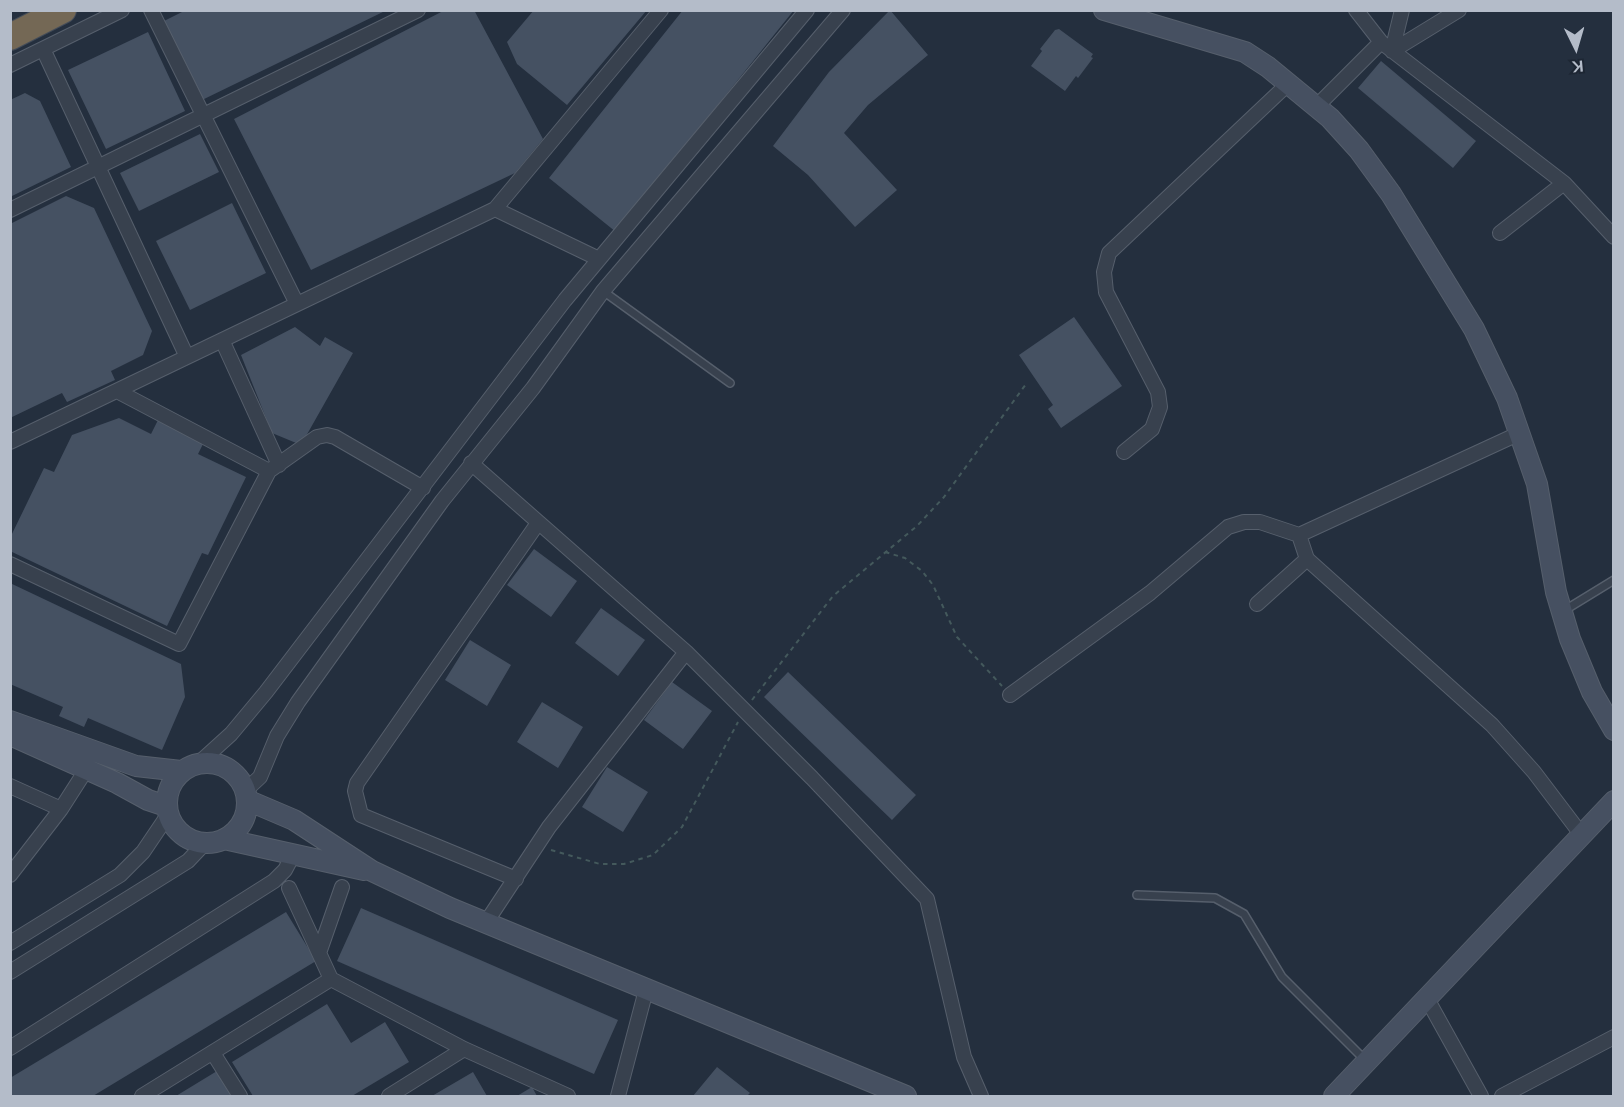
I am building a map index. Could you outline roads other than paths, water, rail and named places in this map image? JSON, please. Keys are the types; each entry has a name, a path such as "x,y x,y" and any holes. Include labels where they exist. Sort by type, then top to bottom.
{"highway":[{"path":"10,37 63,10"}],"street":[{"path":"10,65 122,10"},
{"path":"151,10 297,304"},
{"path":"10,210 418,10"},
{"path":"10,442 495,209 661,10"},
{"path":"10,943 120,874 143,852 167,811 170,787 190,767 231,734 266,692 599,259 807,10"},
{"path":"10,972 188,861 215,841 232,834 244,819 247,795 260,777 278,736 298,702 471,463 533,388 603,291 843,10"},
{"path":"1104,10 1245,52 1290,82 1317,106 1359,150 1409,221 1474,329 1497,376 1520,434 1544,512 1562,612 1592,692 1614,730"},
{"path":"1356,10 1386,46 1564,183 1614,237"},
{"path":"1386,46 1402,10"},
{"path":"1317,106 1386,46 1459,10"},
{"path":"43,49 187,357"},
{"path":"1124,452 1152,429 1161,407 1158,392 1106,292 1104,272 1109,253 1290,82"},
{"path":"1500,232 1564,183"},
{"path":"495,209 599,259"},
{"path":"222,340 274,468"},
{"path":"117,391 274,468"},
{"path":"1010,695 1150,593 1228,527 1244,522 1260,522 1299,535 1520,434"},
{"path":"10,564 179,644 274,468 317,437 331,435 423,489"},
{"path":"471,463 686,652 813,777 927,899 964,1057 981,1096"},
{"path":"516,879 361,815 355,791 357,783 538,523"},
{"path":"1299,535 1307,559 1492,725 1534,772 1581,834"},
{"path":"1257,604 1307,559"},
{"path":"486,924 537,846 686,652"},
{"path":"10,721 136,765 190,767 218,764 228,768 235,774 247,795 337,846 372,871 486,924 906,1096"},
{"path":"10,735 167,811 179,832 187,838 215,841 372,871"},
{"path":"10,875 61,809 86,770"},
{"path":"10,786 61,809"},
{"path":"1334,1096 1614,801"},
{"path":"10,1048 274,881 285,870 293,855"},
{"path":"319,953 342,886"},
{"path":"289,888 331,979 464,1049 568,1096"},
{"path":"142,1096 331,979"},
{"path":"618,1096 646,990"},
{"path":"1426,997 1481,1096"},
{"path":"1502,1096 1614,1037"},
{"path":"389,1096 464,1049"},
{"path":"213,1053 240,1096"}],"lane":[{"path":"603,291 730,383"},
{"path":"1562,612 1614,580"},
{"path":"1137,895 1215,898 1244,914 1282,977 1366,1061"}]}
